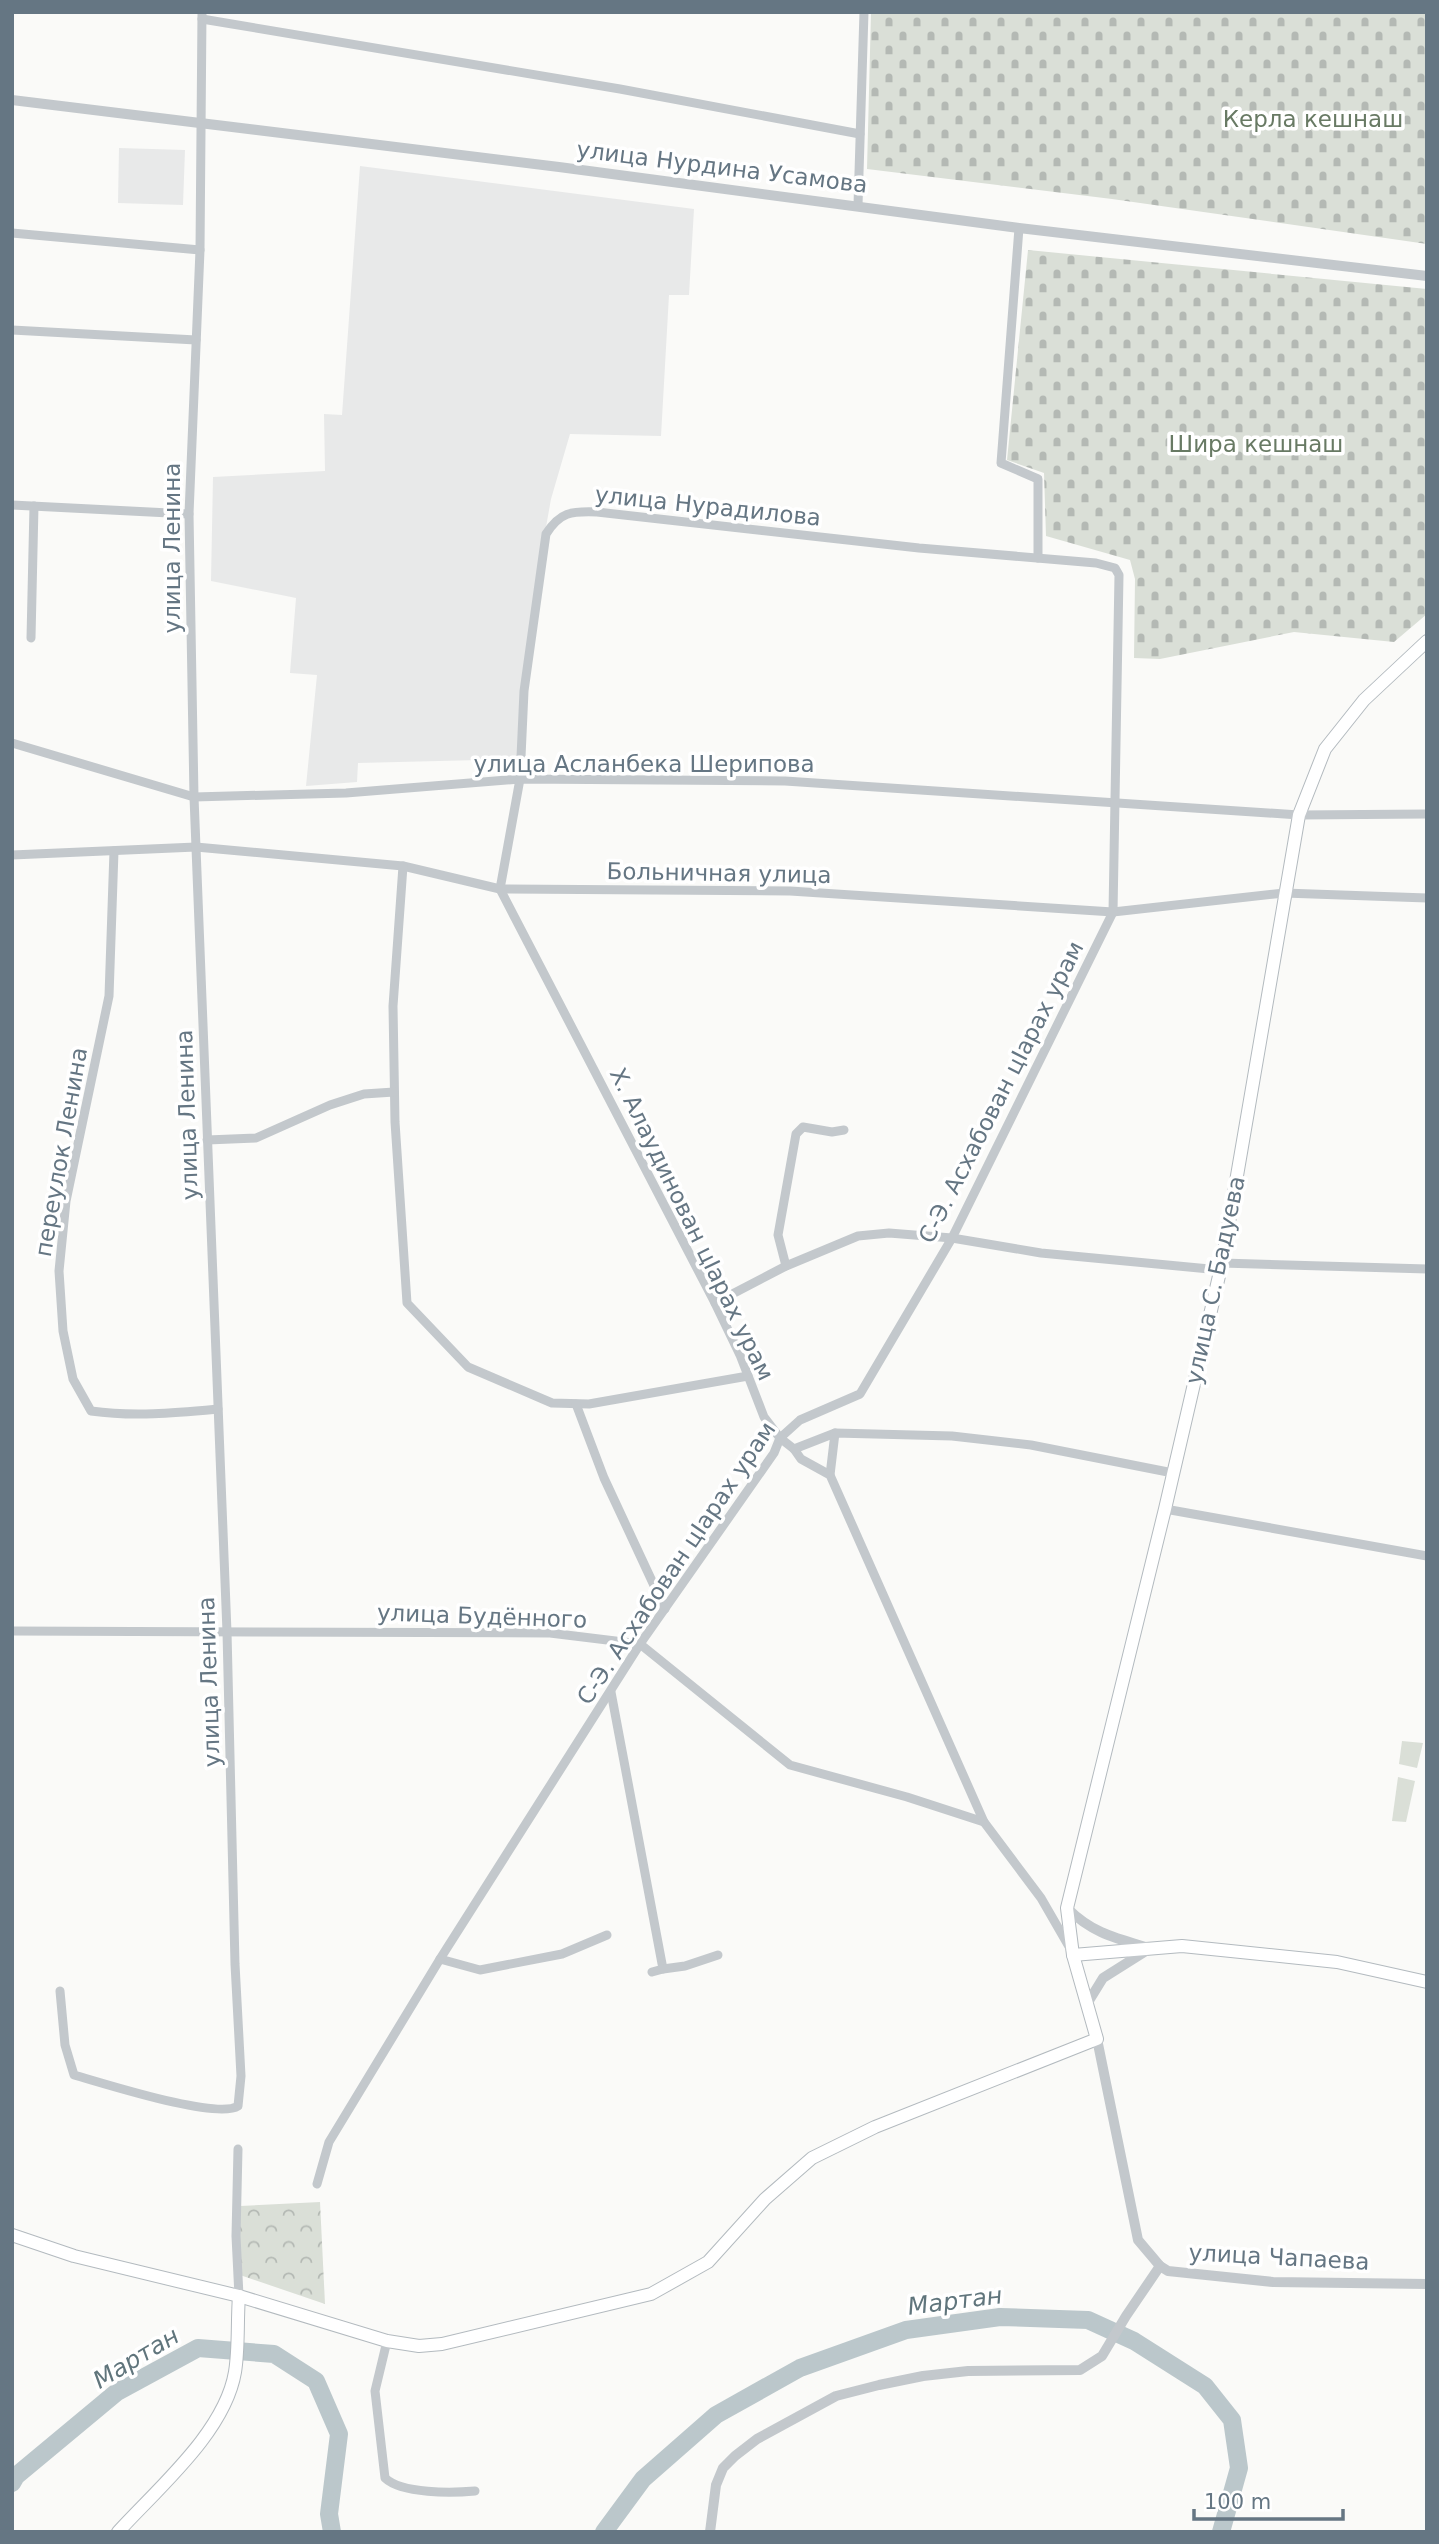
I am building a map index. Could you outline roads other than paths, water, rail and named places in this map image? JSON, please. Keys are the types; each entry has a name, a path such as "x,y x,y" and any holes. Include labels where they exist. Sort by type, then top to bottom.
{"main road":[{"name":"улица С. Бадуева","path":"1097,2039 1073,1955 1067,1908 1221,1267 1299,815 1325,749 1364,700 1427,641"},
{"path":"1073,1955 1182,1946 1337,1962 1427,1982"},
{"path":"12,2235 74,2256 239,2296 387,2341 419,2346 442,2344 651,2294 708,2262 765,2199 812,2158 875,2127 1097,2039"},
{"path":"118,2532 212,2431 227,2402 235,2371 239,2296"}],"street":[{"path":"858,205 864,12"},
{"path":"202,15 607,86 860,134"},
{"name":"улица Ленина","path":"60,1991 65,2045 74,2075 202,2108 233,2110 238,2106 241,2076 235,1964 227,1632 194,797 188,514 200,250 202,15"},
{"name":"улица Нурдина Усамова","path":"12,100 858,205 1019,228 1427,276"},
{"path":"1019,228 1001,463 1038,479 1038,558"},
{"path":"12,233 200,250"},
{"path":"12,330 196,340"},
{"path":"12,505 188,514"},
{"path":"31,638 34,506"},
{"name":"улица Нурадилова","path":"520,779 524,691 546,534 554,521 564,514 597,512 919,548 1038,558"},
{"name":"С-Э. Асхабован цIарах урам","path":"317,2184 329,2142 440,1959 640,1644 774,1453 780,1438 800,1420 860,1394 951,1238 1112,912 1119,575 1115,568 1096,563 1038,558"},
{"name":"улица Асланбека Шерипова","path":"12,743 194,797 346,793 520,779 785,780 1299,815 1427,814"},
{"path":"500,889 520,779"},
{"name":"Больничная улица","path":"12,855 196,847 403,866 500,889 790,891 1112,912 1284,893 1427,898"},
{"name":"переулок Ленина","path":"114,851 109,996 66,1201 58,1271 63,1331 73,1379 91,1411 160,1415 218,1409"},
{"path":"403,866 393,1006 394,1092 407,1303 468,1367 552,1403 589,1404 748,1376"},
{"name":"Х. Алаудинован цIарах урам","path":"500,889 715,1303 764,1417 801,1459 830,1475"},
{"path":"207,1140 256,1138 330,1105 364,1094 394,1092"},
{"path":"786,1266 778,1236 796,1134 803,1127 832,1132 844,1130"},
{"path":"715,1303 786,1266 858,1236 889,1233 951,1238 1041,1253 1221,1267 1427,1269"},
{"path":"576,1404 604,1478 665,1609"},
{"path":"835,1433 830,1475 984,1822 1041,1898 1073,1955"},
{"path":"794,1449 835,1433 965,1437 1031,1445 1173,1474"},
{"path":"1165,1509 1427,1556"},
{"name":"улица Будённого","path":"12,1631 551,1633 640,1644"},
{"path":"640,1644 790,1765 907,1797 984,1822"},
{"path":"611,1692 663,1969"},
{"path":"1067,1908 1082,1923 1097,1932 1151,1948"},
{"path":"440,1959 480,1970 562,1954 607,1935"},
{"path":"1087,2004 1103,1978 1151,1948"},
{"path":"652,1972 685,1966 718,1955"},
{"name":"улица Чапаева","path":"1097,2039 1138,2240 1160,2266 1168,2271 1273,2282 1427,2284"},
{"path":"238,2150 236,2236 239,2296"},
{"path":"710,2532 716,2485 723,2468 757,2439 836,2396 912,2378 968,2371 1080,2370 1102,2356 1160,2266"},
{"path":"387,2341 375,2391 385,2478 393,2485 451,2493 475,2491"}],"waterway":[{"name":"Мартан","path":"604,2532 643,2479 716,2415 800,2368 906,2330 1000,2317 1088,2320 1134,2341 1205,2386 1232,2420 1239,2468 1221,2532"},
{"name":"Мартан","path":"12,2483 16,2476 117,2392 198,2348 274,2354 316,2381 339,2434 329,2514 332,2532"}],"park label":[{"name":"Керла кешнаш","path":"1313,119"},
{"name":"Шира кешнаш","path":"1256,444"}]}
